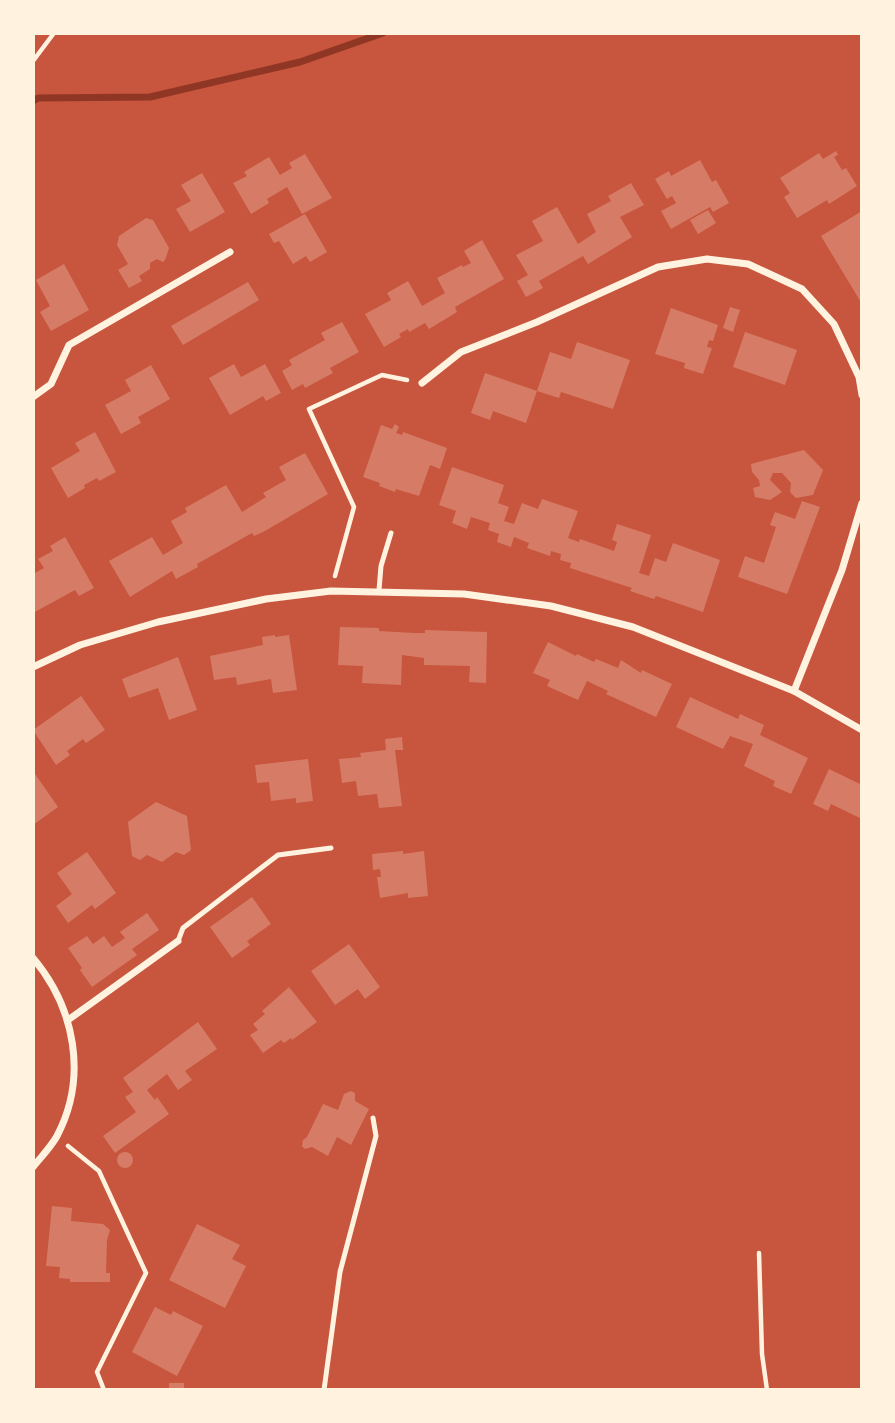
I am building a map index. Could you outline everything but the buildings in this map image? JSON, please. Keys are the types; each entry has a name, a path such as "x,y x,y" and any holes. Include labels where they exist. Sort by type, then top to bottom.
{"street":[{"path":"33,397 51,384 69,345 230,252"},
{"path":"422,383 461,352 537,322 658,267 707,259 748,264 802,289 834,324 859,377 862,395"},
{"path":"794,691 842,569 862,503"},
{"path":"33,667 80,645 158,622 266,599 331,591 464,594 551,606 633,627 794,691 862,730"},
{"path":"68,1020 178,941"},
{"path":"33,958 59,995 68,1020 76,1059 72,1097 56,1137 33,1167"}],"lane":[{"path":"379,590 391,533"},
{"path":"178,941 183,928 278,855 331,848"},
{"path":"324,1390 340,1272 376,1136 373,1118"}],"path":[{"path":"33,61 54,33"},
{"path":"331,591 354,507 309,409 382,375 422,383"},
{"path":"56,1137 99,1171 146,1273 97,1372 104,1390"},
{"path":"759,1254 762,1354 767,1390"}],"waterway":[{"path":"33,101 38,98 150,97 300,62 383,33"}]}
